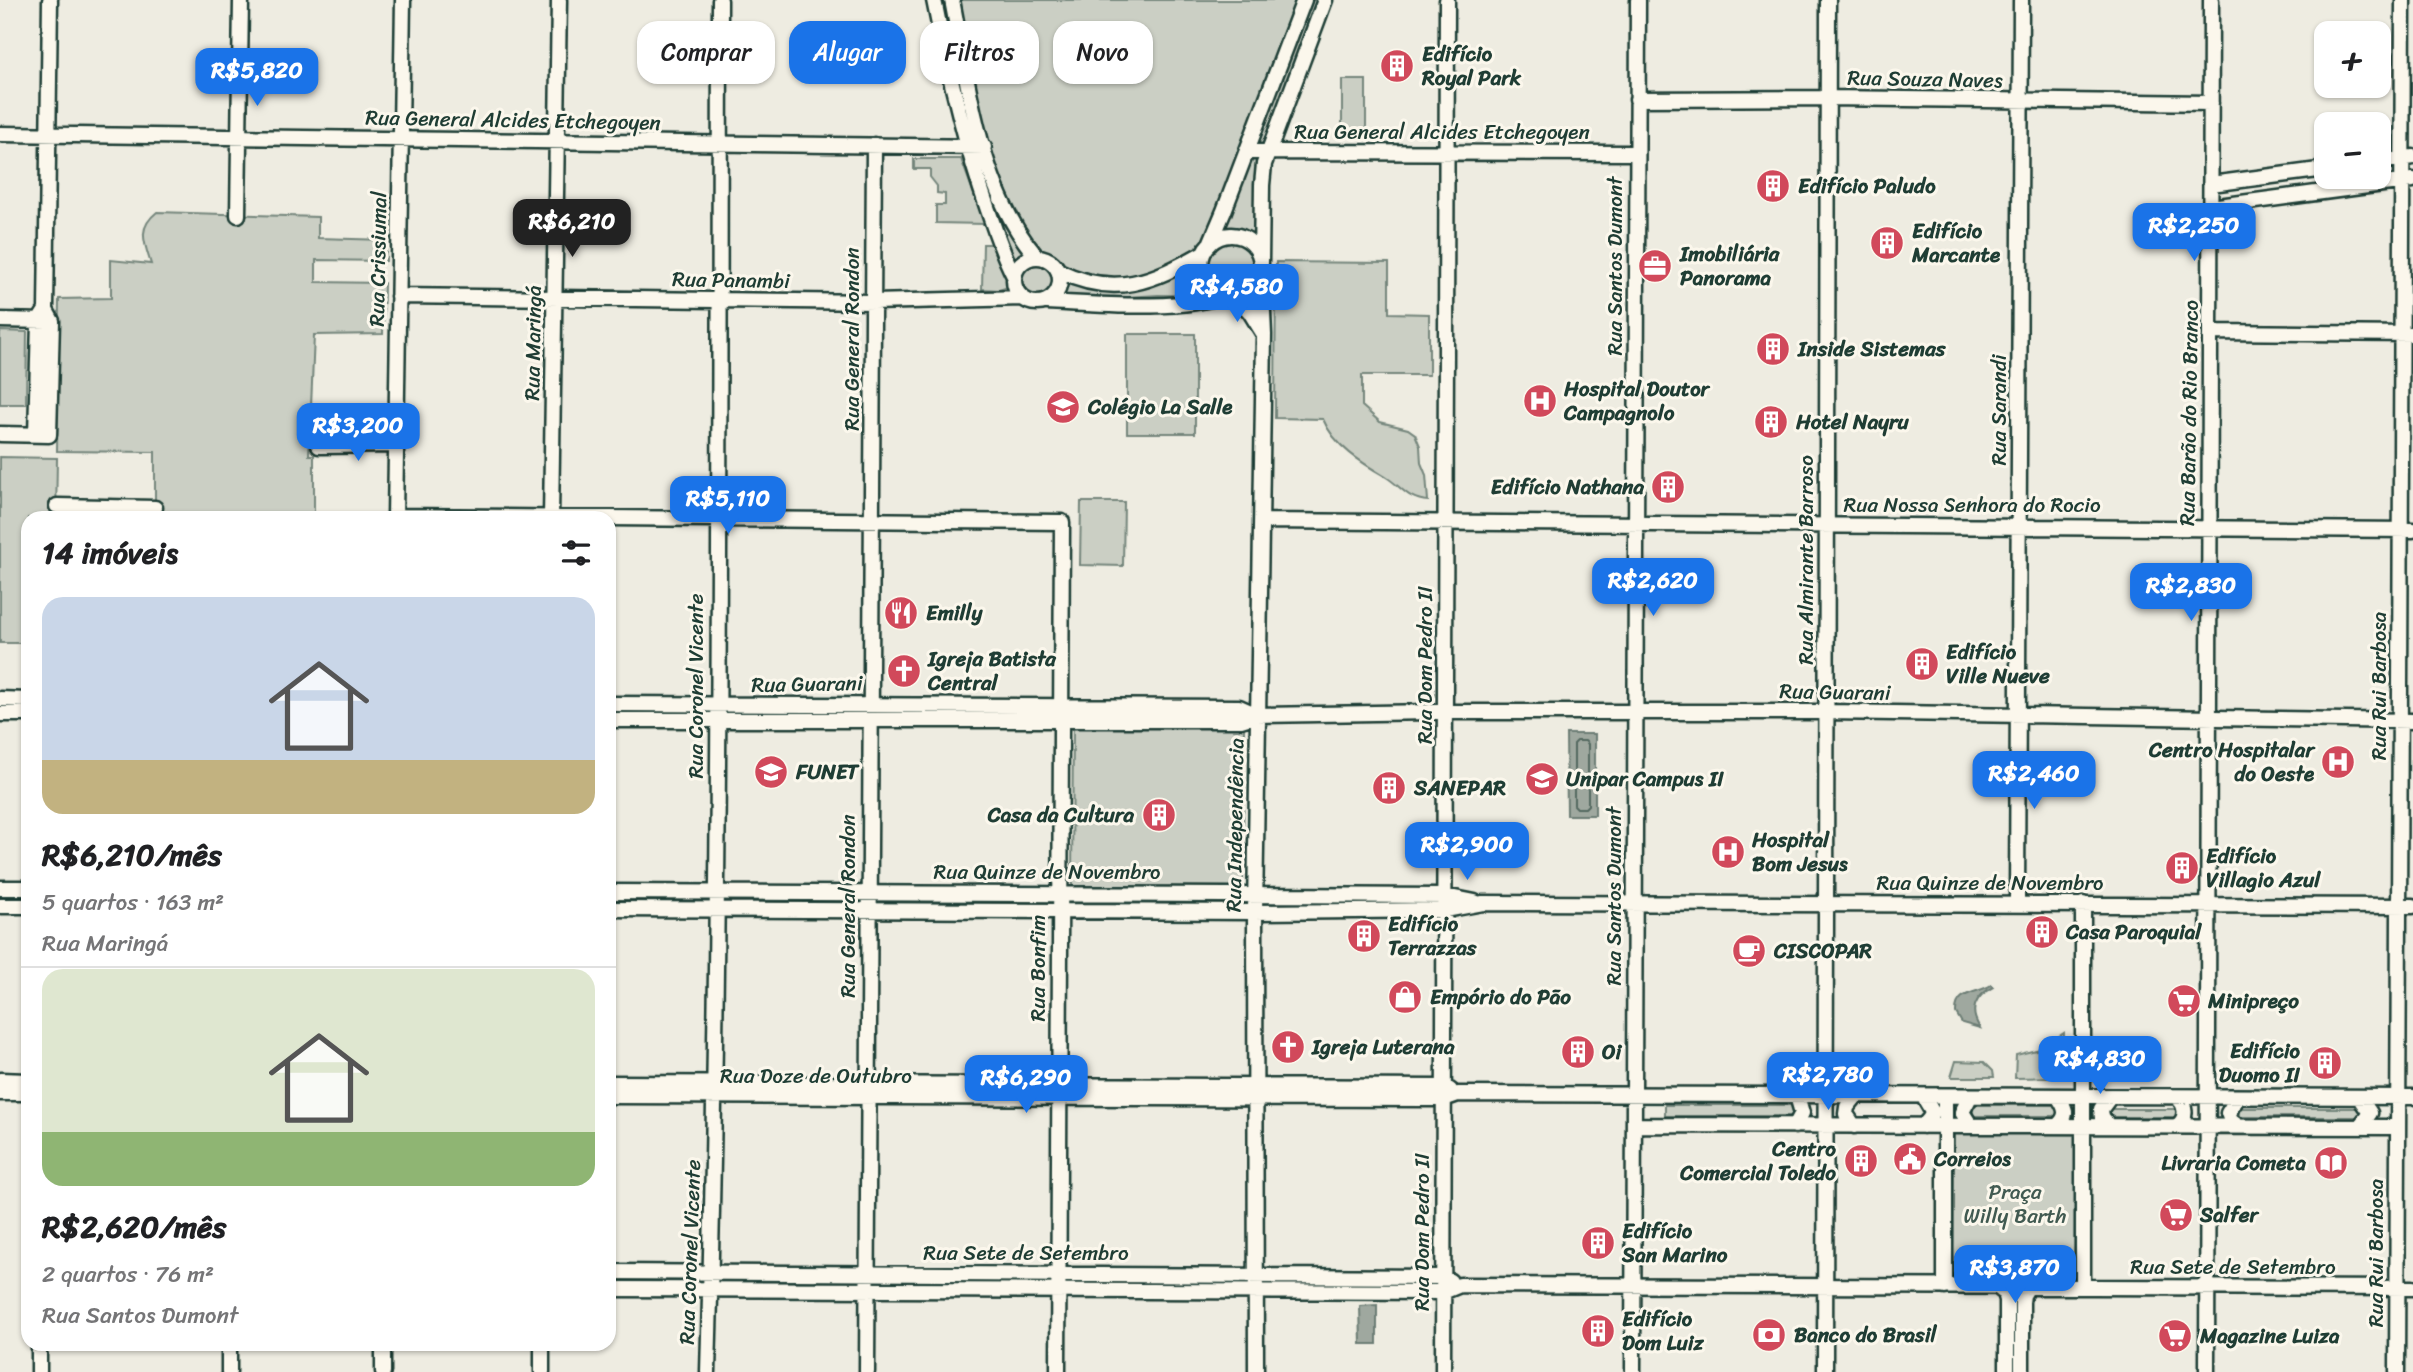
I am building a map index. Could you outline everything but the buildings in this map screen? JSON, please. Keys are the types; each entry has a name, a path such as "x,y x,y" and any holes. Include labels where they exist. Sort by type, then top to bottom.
{"street":[{"path":"0,434 49,435 46,317 50,0"},
{"path":"238,215 240,0"},
{"name":"Rua Crissiumal","path":"395,511 403,0"},
{"name":"Rua Maringá","path":"551,511 559,0"},
{"name":"Rua Coronel Vicente","path":"708,1372 718,911 720,0"},
{"path":"934,0 951,86 967,147 1021,298 1033,303 1177,304 1230,295 1250,288 1258,278 1261,263 1264,164 1325,0"},
{"path":"952,0 984,147 1018,232 1037,257 1052,262 1059,271 1091,283 1129,285 1161,276 1220,237 1235,236 1245,239 1258,253 1261,263"},
{"path":"1264,335 1250,312 1230,295 1211,288 1201,271 1206,248 1247,152 1304,0"},
{"name":"Rua Dom Pedro II","path":"1443,1372 1448,1093 1445,903 1447,0"},
{"name":"Rua Santos Dumont","path":"1633,1372 1638,0"},
{"name":"Rua Almirante Barroso","path":"1825,1372 1828,0"},
{"name":"Rua Sarandi","path":"2017,904 2021,0"},
{"name":"Rua Barão do Rio Branco","path":"2207,1372 2211,0"},
{"name":"Rua Rui Barbosa","path":"2397,1372 2398,1127 2406,1097 2408,158 2403,0"},
{"name":"Rua Souza Naves","path":"1637,99 1827,98 2211,103"},
{"name":"Rua General Alcides Etchegoyen","path":"0,134 984,147"},
{"name":"Rua General Rondon","path":"867,1372 874,145"},
{"name":"Rua General Alcides Etchegoyen","path":"1247,152 1637,153"},
{"path":"2211,184 2314,171"},
{"path":"2239,203 2235,194 2238,187 2270,183 2295,173"},
{"path":"2211,207 2408,181"},
{"path":"1014,276 1025,261 1037,257"},
{"path":"1047,302 1054,298 1060,285 1059,271"},
{"name":"Rua Independência","path":"1255,1372 1255,894 1264,335 1264,312 1258,278"},
{"name":"Rua Panambi","path":"398,296 874,302 1021,298"},
{"path":"0,320 46,317"},
{"path":"2211,332 2407,334"},
{"path":"319,446 396,445"},
{"path":"57,506 101,511"},
{"path":"121,511 155,508"},
{"path":"616,517 871,520"},
{"name":"Rua Bonfim","path":"871,520 1062,522 1058,1372"},
{"name":"Rua Nossa Senhora do Rocio","path":"1261,521 2407,530"},
{"path":"0,699 21,699"},
{"name":"Rua Guarani","path":"616,704 1239,707 1257,715"},
{"name":"Rua Guarani","path":"616,720 1241,720 1257,715 1446,712 1828,712 2407,721"},
{"path":"0,714 21,714"},
{"path":"0,888 21,888"},
{"name":"Rua Quinze de Novembro","path":"616,892 1255,894 1445,903 2406,906"},
{"name":"Rua Quinze de Novembro","path":"616,909 1255,912 1445,903"},
{"path":"2083,904 2083,1287"},
{"path":"0,906 21,906"},
{"path":"0,1080 21,1080"},
{"path":"616,1083 716,1090 1635,1096 2406,1097"},
{"name":"Rua Doze de Outubro","path":"616,1096 716,1090"},
{"path":"0,1093 21,1093"},
{"path":"1664,1125 1656,1116 1655,1110 1657,1104 1666,1096"},
{"path":"1795,1126 1802,1113 1797,1096"},
{"path":"1854,1126 1846,1110 1856,1096"},
{"path":"1923,1096 1932,1111 1923,1126"},
{"path":"1945,1096 1945,1287"},
{"path":"1970,1097 1962,1112 1971,1126"},
{"path":"2057,1126 2064,1119 2066,1111 2058,1097"},
{"path":"2109,1126 2102,1118 2101,1109 2110,1097"},
{"path":"2177,1097 2183,1105 2185,1115 2178,1126"},
{"path":"2238,1097 2228,1113 2231,1121 2238,1126"},
{"path":"2359,1097 2370,1113 2360,1126"},
{"path":"1634,1125 2398,1127"},
{"name":"Rua Sete de Setembro","path":"616,1272 1256,1275 1460,1285 2413,1288"},
{"name":"Rua Sete de Setembro","path":"616,1289 1256,1291 1443,1284"},
{"path":"1997,1287 2005,1293 2015,1309 2022,1372"},
{"path":"2007,1372 2015,1309 2028,1287"},
{"path":"39,1351 39,1372"},
{"path":"229,1351 229,1372"},
{"path":"383,1351 383,1372"},
{"path":"542,1351 542,1372"}],"green space":[{"path":"937,0 1325,0 1259,159 1258,272 1240,288 1226,289 1216,296 1158,295 1033,303 1011,263 958,84 1039,84 1039,21 942,21"},
{"path":"1342,80 1366,80 1366,131 1342,131"},
{"path":"914,159 961,159 985,224 936,223 936,205 945,205 945,194 937,193 937,186 930,177 930,169 914,169"},
{"path":"157,212 318,217 318,238 386,240 386,261 316,260 316,282 384,283 383,334 314,335 309,455 314,455 314,511 155,511 155,452 57,451 59,299 111,298 111,260 151,264 144,230"},
{"path":"983,244 996,244 1010,279 1008,287 999,290 982,289"},
{"path":"1276,262 1389,263 1389,313 1429,314 1429,375 1362,375 1362,406 1380,422 1408,429 1415,434 1426,475 1428,501 1410,496 1341,446 1323,419 1275,418"},
{"path":"0,331 27,332 26,404 0,404"},
{"path":"1127,334 1195,334 1195,433 1127,433"},
{"path":"0,457 57,458 56,511 21,511 21,643 0,643"},
{"path":"1081,502 1124,502 1123,566 1080,565"},
{"path":"1073,726 1244,727 1243,887 1072,886"},
{"path":"2064,1033 2063,1073 2060,1077 2015,1078 2016,1055 2040,1049"},
{"path":"1956,1061 1984,1062 1993,1071 1994,1077 1951,1077"},
{"path":"1665,1105 1794,1105 1794,1116 1665,1116"},
{"path":"1973,1105 2058,1105 2058,1116 1973,1116"},
{"path":"2239,1108 2362,1108 2362,1117 2239,1117"},
{"path":"2110,1109 2180,1109 2180,1117 2110,1117"},
{"name":"Praça Willy Barth","path":"1954,1131 2076,1131 2074,1278 1953,1277"}],"water":[{"path":"1566,734 1595,734 1595,815 1567,815"},
{"path":"1991,985 1993,987 1981,995 1975,1005 1975,1016 1980,1028 1962,1023 1956,1013 1959,1000"},
{"path":"1377,1305 1377,1344 1361,1344 1360,1306"}],"place":[{"name":"Edifício Royal Park","path":"1397,66"},
{"name":"Edifício Paludo","path":"1773,186"},
{"name":"Edifício Marcante","path":"1887,243"},
{"name":"Imobiliária Panorama","path":"1655,266"},
{"name":"Inside Sistemas","path":"1773,349"},
{"name":"Hospital Doutor Campagnolo","path":"1540,401"},
{"name":"Colégio La Salle","path":"1063,407"},
{"name":"Hotel Nayru","path":"1771,422"},
{"name":"Edifício Nathana","path":"1668,487"},
{"name":"Emilly","path":"901,613"},
{"name":"Edifício Ville Nueve","path":"1922,664"},
{"name":"Igreja Batista Central","path":"904,671"},
{"name":"Centro Hospitalar do Oeste","path":"2338,762"},
{"name":"FUNET","path":"771,772"},
{"name":"Unipar Campus II","path":"1542,779"},
{"name":"SANEPAR","path":"1389,788"},
{"name":"Casa da Cultura","path":"1159,815"},
{"name":"Hospital Bom Jesus","path":"1728,852"},
{"name":"Edifício Villagio Azul","path":"2182,868"},
{"name":"Casa Paroquial","path":"2042,932"},
{"name":"Edifício Terrazzas","path":"1364,936"},
{"name":"CISCOPAR","path":"1749,951"},
{"name":"Empório do Pão","path":"1405,997"},
{"name":"Minipreço","path":"2184,1001"},
{"name":"Igreja Luterana","path":"1288,1047"},
{"name":"Oi","path":"1578,1052"},
{"name":"Edifício Duomo II","path":"2325,1063"},
{"name":"Correios","path":"1910,1159"},
{"name":"Centro Comercial Toledo","path":"1861,1161"},
{"name":"Livraria Cometa","path":"2331,1163"},
{"name":"Salfer","path":"2176,1215"},
{"name":"Edifício San Marino","path":"1598,1243"},
{"name":"Edifício Dom Luiz","path":"1598,1331"},
{"name":"Banco do Brasil","path":"1769,1335"},
{"name":"Magazine Luiza","path":"2175,1336"}]}
